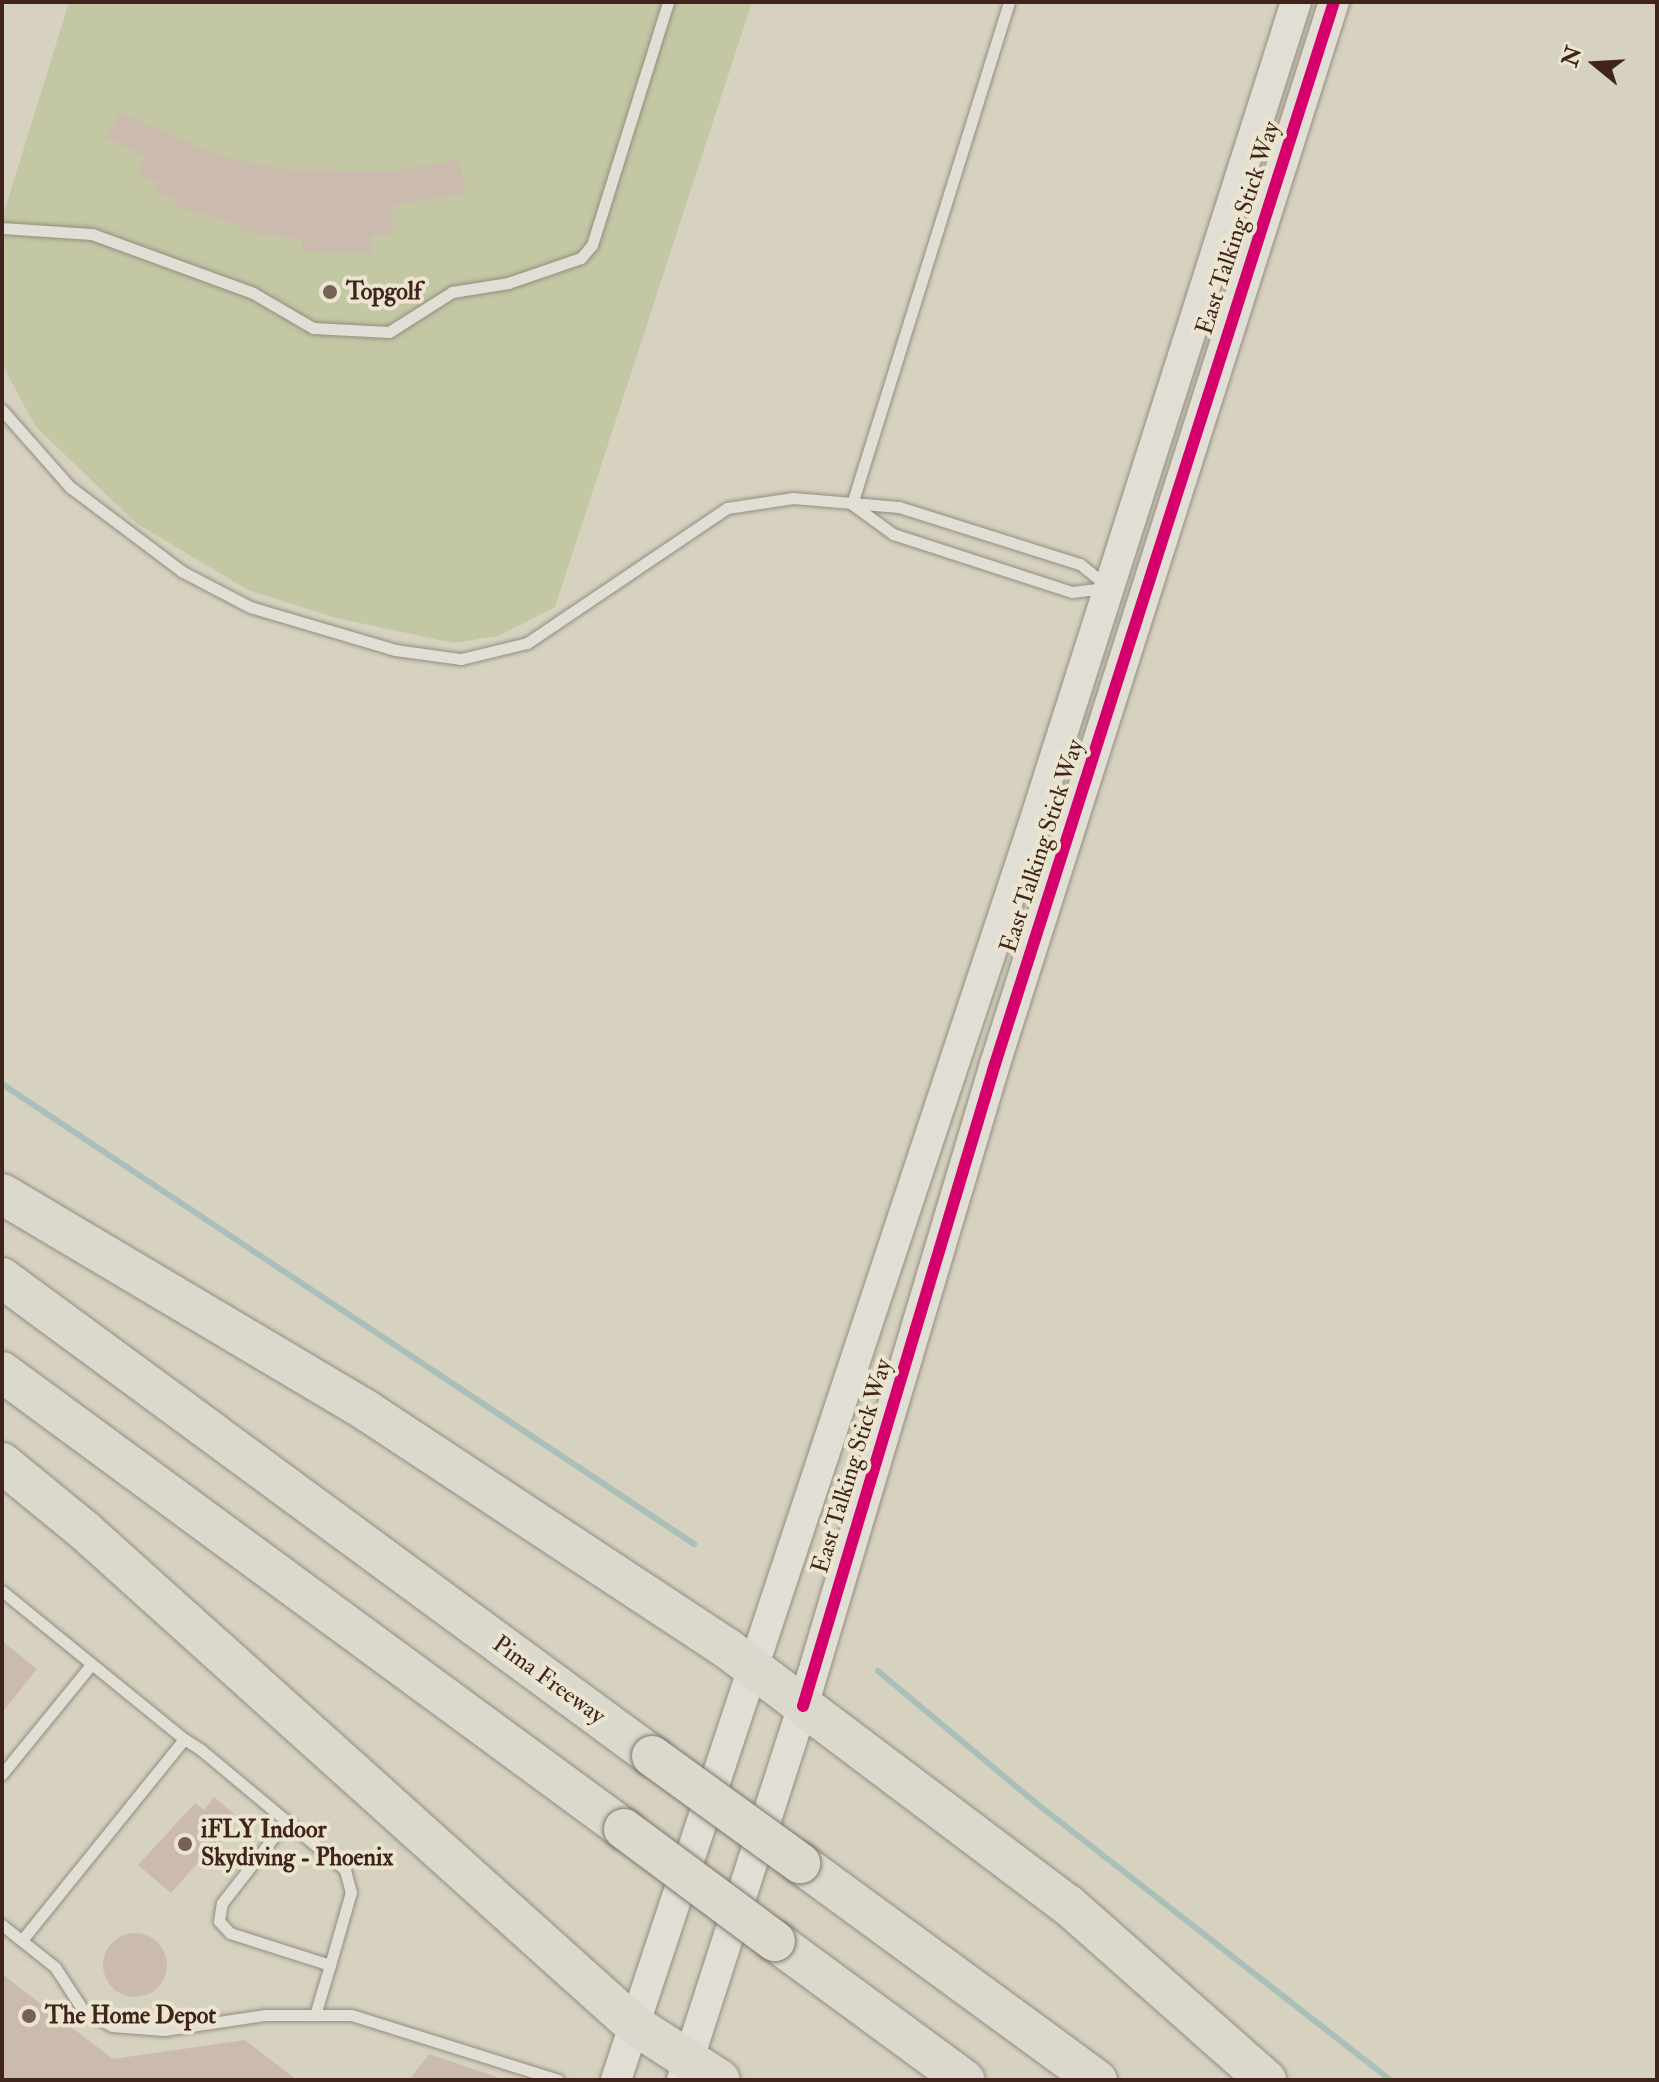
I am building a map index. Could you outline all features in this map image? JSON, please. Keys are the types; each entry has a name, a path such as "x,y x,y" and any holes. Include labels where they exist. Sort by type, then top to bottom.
{"highway":[{"path":"2,1194 449,1463 803,1706 1067,1904 1266,2080"},
{"name":"Pima Freeway","path":"2,1278 1097,2080"},
{"path":"2,1372 964,2080"},
{"path":"2,1463 633,2024 697,2074"}],"street":[{"name":"East Talking Stick Way","path":"616,2080 1109,588 1296,2"},
{"name":"East Talking Stick Way","path":"697,2074 803,1706 1143,599 1334,2"},
{"path":"1109,588 1143,599"}],"lane":[{"path":"2,228 92,234 243,289 313,328 389,332 452,292 508,283 581,258 592,245 668,2"},
{"path":"852,504 1009,2"},
{"path":"2,410 70,487 183,572 250,607 335,636 461,659 527,643 727,508 793,498 899,507 1080,564 1109,588"},
{"path":"852,504 908,539 1072,592 1109,588"},
{"path":"2,1591 345,1870 351,1892 315,2015"},
{"path":"2,1774 91,1665"},
{"path":"22,1940 184,1739"},
{"path":"286,1821 222,1903 219,1921 230,1933 330,1965"},
{"path":"2,1925 55,1967 83,2010 128,2030 315,2015 351,2015 558,2080"}],"green space":[{"name":"Topgolf","path":"69,2 752,2 555,607 498,636 454,643 336,618 248,590 136,523 35,426 2,364 2,219"}],"building":[{"path":"120,112 214,154 279,169 386,172 459,160 466,193 392,206 391,236 371,235 371,253 302,252 303,240 239,230 240,225 174,206 176,200 154,192 158,183 137,176 145,157 106,137"},
{"path":"2,1641 37,1669 2,1713"},
{"name":"iFLY Indoor Skydiving - Phoenix","path":"214,1797 235,1815 229,1828 171,1893 138,1865 195,1803 204,1810"},
{"path":"129,1933 141,1933 158,1942 165,1953 165,1977 158,1988 141,1997 129,1997 117,1992 108,1983 103,1971 103,1959 108,1947 117,1938"},
{"path":"2,1974 113,2059 245,2040 297,2080 2,2080"},
{"path":"429,2054 497,2077 496,2080 409,2080"}],"waterway":[{"path":"2,1084 694,1544"},
{"path":"878,1671 1036,1803 1391,2080"}],"cycle path":[{"path":"803,1706 995,1064 1334,2"}],"place":[{"name":"Topgolf","path":"330,292"},
{"name":"iFLY Indoor Skydiving - Phoenix","path":"185,1844"},
{"name":"The Home Depot","path":"29,2016"}]}
